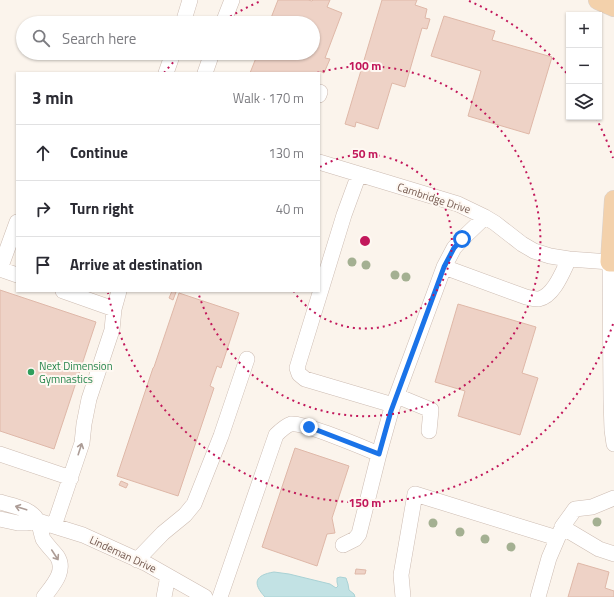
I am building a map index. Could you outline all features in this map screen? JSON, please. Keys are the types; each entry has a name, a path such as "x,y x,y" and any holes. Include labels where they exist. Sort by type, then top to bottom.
{"main road":[{"path":"598,0 614,7"},
{"path":"612,262 614,200"}],"street":[{"path":"184,16 190,0"},
{"path":"226,16 232,0"},
{"path":"166,72 171,60"},
{"path":"205,72 210,60"},
{"name":"Cambridge Drive","path":"320,162 458,204 495,223 522,244 534,251 550,256 569,259 612,262"},
{"path":"359,174 344,215 297,368 299,374 305,379 431,410 429,431"},
{"path":"343,545 355,539 360,534 379,454 395,400 444,267 454,248 485,217"},
{"path":"16,228 13,247 0,269 16,275"},
{"path":"444,267 526,297 538,299 547,295 556,284 569,259"},
{"path":"612,262 611,400 614,444"},
{"path":"66,292 114,308"},
{"path":"54,526 82,443 88,399 112,330 114,308 120,292"},
{"path":"137,560 163,533 185,515 194,504 221,436 247,359"},
{"path":"220,597 276,435 284,427 293,424 309,427 379,454"},
{"path":"0,454 71,478"},
{"path":"403,597 400,575 415,494 559,532 614,554"},
{"path":"538,597 549,558 559,532 575,509 592,507 614,498"},
{"name":"Lindeman Drive","path":"1,506 27,510 33,514 38,521"},
{"name":"Lindeman Drive","path":"0,519 22,523 38,521 83,535 137,560 205,597"},
{"path":"38,521 43,539 58,558 61,567 59,575 44,597"},
{"path":"164,597 168,576"}],"water":[{"path":"274,572 330,584 336,588 338,586 337,578 346,578 349,590 355,597 265,597 258,588 258,580 263,575"}],"building":[{"path":"278,0 330,0 327,7 342,13 325,58 330,59 324,73 320,71 250,72 255,60 320,60 320,16 272,16"},
{"path":"382,0 417,0 415,5 427,9 425,18 430,19 427,29 422,28 405,87 392,83 378,129 356,122 355,127 345,124"},
{"path":"444,16 495,31 492,40 552,57 529,134 468,116 481,71 431,56"},
{"path":"0,290 96,322 54,449 0,431"},
{"path":"172,292 176,292 173,300 169,298"},
{"path":"179,293 239,313 221,368 217,366 210,386 214,388 178,496 117,476"},
{"path":"458,304 536,327 522,373 538,378 520,435 458,416 465,391 435,382"},
{"path":"295,448 349,466 332,518 335,533 327,534 317,566 262,547"},
{"path":"121,481 128,484 126,488 119,485"},
{"path":"578,563 609,572 605,588 614,591 614,597 568,597"},
{"path":"356,569 366,570 365,574 355,574"}],"place":[{"name":"Next Dimension Gymnastics","path":"31,372"}],"route":[{"path":"309,427 379,454 391,411 444,267 454,248 462,239"}]}
